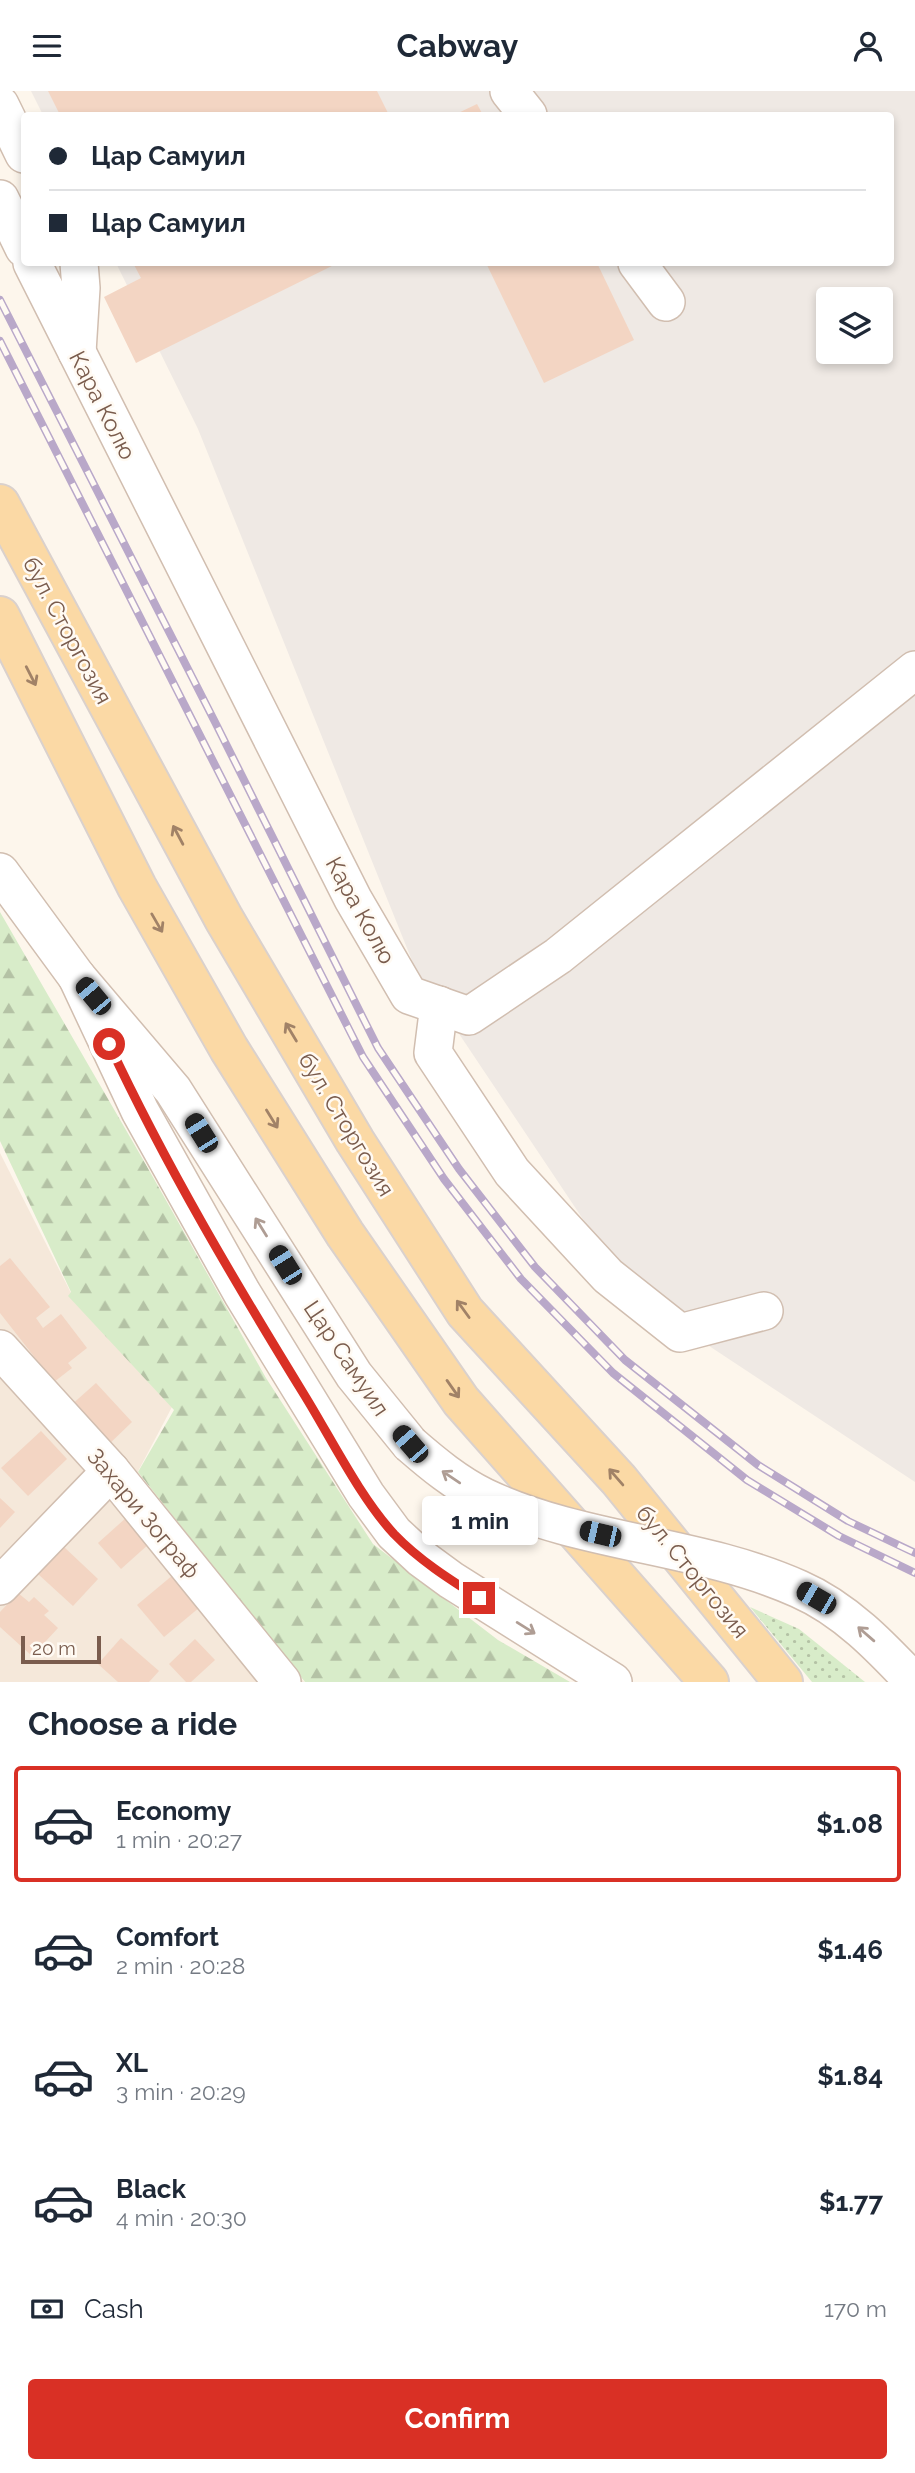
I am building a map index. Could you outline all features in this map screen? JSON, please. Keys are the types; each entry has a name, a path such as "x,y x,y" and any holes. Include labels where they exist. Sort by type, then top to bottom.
{"main road":[{"name":"бул. Сторгозия","path":"0,504 224,919 355,1141 465,1312 619,1480 783,1682"},
{"path":"0,616 137,887 229,1049 345,1234 461,1401 709,1682"}],"street":[{"path":"509,91 526,112"},
{"path":"0,105 21,148"},
{"path":"0,199 21,242"},
{"name":"Кара Колю","path":"33,266 353,899 409,995 469,1016 558,956 915,670"},
{"path":"77,354 80,266"},
{"path":"639,266 666,302"},
{"name":"Цар Самуил","path":"0,872 78,977 173,1090 355,1375 410,1444 457,1481 516,1510 551,1522 697,1557 800,1589 859,1627 915,1682"},
{"name":"Цар Самуил","path":"78,977 140,1111 242,1293 366,1495 394,1533 421,1558 451,1580 612,1682"},
{"path":"439,1005 433,1053 512,1172 608,1276 680,1333 764,1311"},
{"name":"Захари Зограф","path":"0,1349 111,1471 282,1682"},
{"path":"0,1586 111,1471"}],"shaded area":[{"path":"31,91 915,91 915,1482 635,1297 415,968 198,429 117,266 894,266 894,112 42,112"},
{"path":"0,1153 71,1293 69,1296 172,1407 135,1477 236,1595 304,1682 0,1682"}],"green space":[{"path":"0,912 266,1378 373,1544 498,1640 570,1682 305,1682 138,1472 174,1410 68,1296 71,1292 0,1141"},
{"path":"750,1607 799,1629 865,1682 812,1682"}],"building":[{"path":"48,91 377,91 388,112 58,112"},
{"path":"477,104 481,112 460,112"},
{"path":"135,266 332,266 136,363 104,297 141,278"},
{"path":"487,266 598,266 634,340 544,383"},
{"path":"10,1258 50,1307 36,1318 43,1328 61,1314 87,1348 68,1363 72,1368 54,1382 0,1313 0,1266"},
{"path":"96,1383 132,1422 106,1447 69,1407"},
{"path":"41,1431 67,1459 28,1496 1,1468"},
{"path":"0,1498 15,1512 0,1528"},
{"path":"127,1517 150,1543 121,1569 98,1543"},
{"path":"64,1547 98,1579 73,1606 38,1574"},
{"path":"173,1575 200,1607 164,1637 137,1605"},
{"path":"18,1593 29,1602 34,1597 49,1611 44,1615 58,1628 32,1656 0,1627 0,1612"},
{"path":"121,1638 159,1671 149,1682 118,1682 98,1664"},
{"path":"195,1639 215,1660 191,1682 186,1682 169,1664"}],"railway":[{"path":"0,300 378,1048 459,1169 535,1267 625,1360 758,1465 848,1521 915,1553"},
{"path":"0,341 363,1057 444,1179 521,1279 613,1373 747,1480 839,1536 915,1573"}],"route":[{"path":"109,1044 140,1111 242,1293 366,1495 394,1533 421,1558 479,1598"}]}
